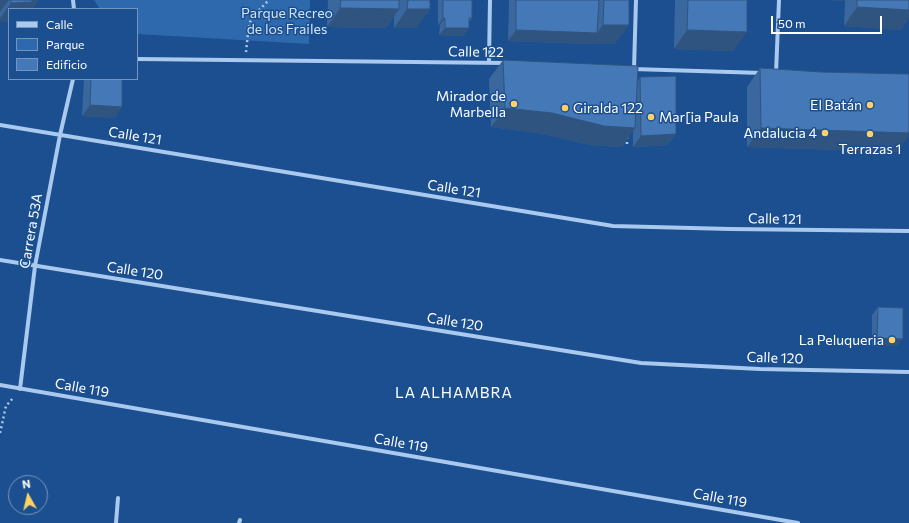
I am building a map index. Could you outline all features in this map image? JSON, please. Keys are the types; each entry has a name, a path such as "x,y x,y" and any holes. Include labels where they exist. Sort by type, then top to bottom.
{"street":[{"path":"488,62 490,0"},
{"path":"636,0 631,69 784,73"},
{"path":"776,73 779,0"},
{"name":"Calle 122","path":"138,59 488,62 512,64"},
{"name":"Carrera 53A","path":"20,388 35,266 60,135 73,80"},
{"name":"Calle 121","path":"0,125 613,226 730,230 909,231"},
{"name":"Calle 120","path":"0,260 641,363 760,369 909,372"},
{"name":"Calle 119","path":"0,385 798,523"},
{"path":"116,523 118,498"}],"path":[{"path":"246,60 250,22 256,13 269,0"},
{"path":"627,136 627,144"},
{"path":"0,433 6,406 20,388"}],"green space":[{"name":"Parque Recreo de los Frailes","path":"94,0 310,0 309,44 138,34 138,8 99,8"}],"building":[{"path":"11,0 32,0 32,2 11,3"},
{"path":"341,0 399,0 399,9 340,8"},
{"path":"408,0 430,0 430,9 407,9"},
{"path":"443,0 472,0 472,18 469,18 469,28 445,28 445,18 443,18"},
{"path":"516,0 599,0 597,33 516,30"},
{"path":"604,0 629,0 629,25 603,25"},
{"path":"688,0 747,0 747,32 687,30"},
{"path":"857,0 909,0 909,10 857,7"},
{"path":"503,60 638,66 635,128 604,126 552,113 505,108"},
{"path":"760,68 821,72 909,74 909,133 761,128"},
{"name":"Mar[ia Paula","path":"676,76 676,134 641,136 640,77"},
{"path":"91,80 122,80 122,107 90,105"},
{"path":"878,307 903,308 903,339 877,338"}],"place":[{"name":"Mirador de Marbella","path":"514,104"},
{"name":"El Batán","path":"870,105"},
{"name":"Giralda 122","path":"565,108"},
{"name":"Mar[ia Paula","path":"651,117"},
{"name":"Andalucia 4","path":"825,133"},
{"name":"Terrazas 1","path":"870,134"},
{"name":"La Peluqueria","path":"892,340"}],"district":[{"name":"LA ALHAMBRA","path":"454,393"}]}
